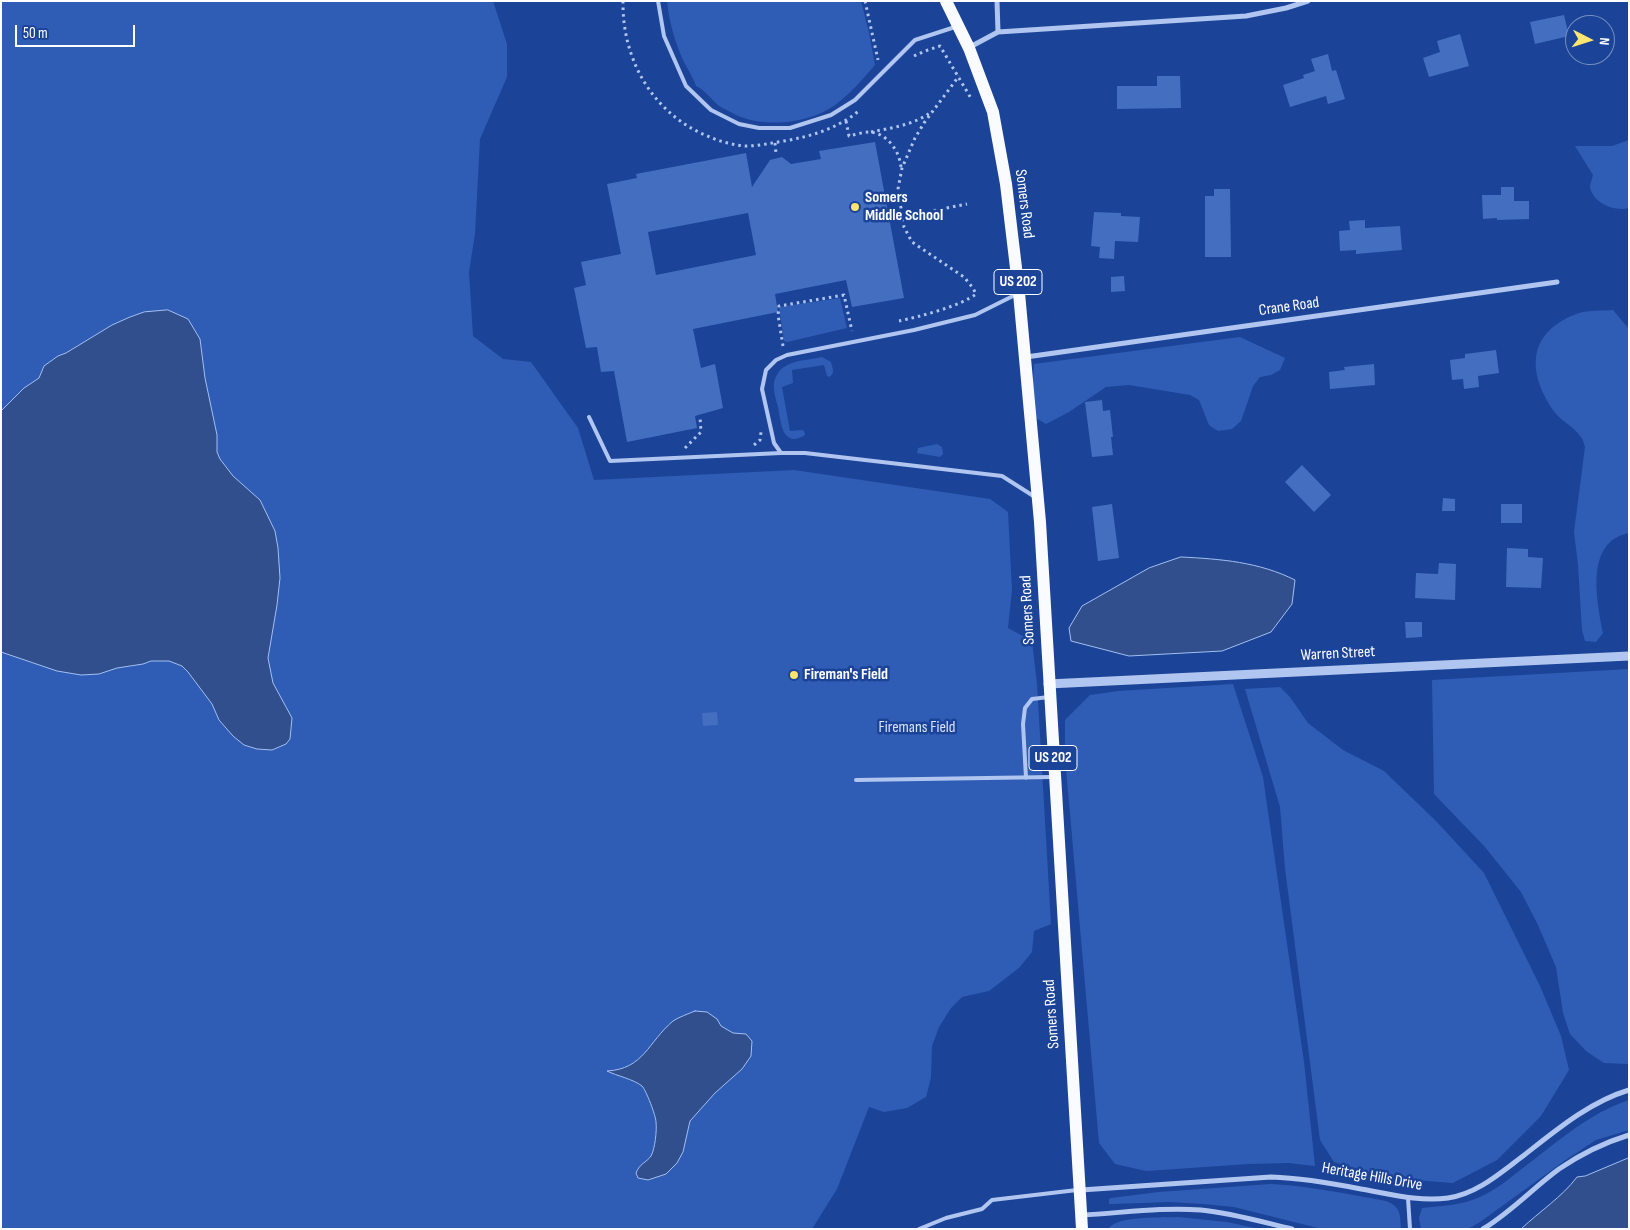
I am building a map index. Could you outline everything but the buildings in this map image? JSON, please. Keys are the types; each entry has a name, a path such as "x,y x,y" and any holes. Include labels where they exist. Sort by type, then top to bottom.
{"main road":[{"name":"Somers Road","path":"946,1 969,48 993,112 1000,144 1026,357 1038,498 1082,1229"}],"street":[{"path":"997,1 998,32"},
{"path":"969,48 998,32 1246,16 1286,8 1308,1"},
{"name":"Crane Road","path":"1026,357 1557,282"},
{"name":"Warren Street","path":"1049,690 1629,656"},
{"name":"Heritage Hills Drive","path":"1079,1190 1272,1177 1302,1178 1408,1198 1449,1198 1484,1185 1570,1121 1594,1106 1629,1090"},
{"path":"1483,1229 1581,1154 1606,1142 1629,1136"},
{"path":"1081,1215 1135,1210 1202,1210 1292,1229"}],"lane":[{"path":"658,1 664,36 686,86 711,110 739,124 759,128 790,128 832,115 855,100 915,40 958,25"},
{"path":"781,453 774,443 762,389 766,370 776,360 787,355 914,330 975,315 1019,294"},
{"path":"590,417 610,461 805,453 1002,476 1038,498"},
{"path":"1026,778 1025,708 1032,699 1049,690"},
{"path":"856,780 1054,777"},
{"path":"919,1229 946,1218 982,1209 992,1200 1079,1190"},
{"path":"1408,1198 1410,1229"}],"path":[{"path":"623,1 623,14 633,63 640,77 662,107 690,129 714,139 744,146 775,143 797,140 830,130 846,121 849,136 907,124 934,110"},
{"path":"865,1 878,60"},
{"path":"893,322 930,313 971,298 976,294 964,277 912,242 904,228 902,217 898,189 902,168 915,138 959,76 940,46"},
{"path":"868,132 880,135 889,142 896,150 902,168"},
{"path":"775,143 776,154"},
{"path":"902,217 966,204"},
{"path":"783,346 778,315 779,306 844,295 852,331 844,333"},
{"path":"775,348 788,344"},
{"path":"690,451 680,452 701,432 700,417"},
{"path":"752,446 760,440 762,431"}],"green space":[{"name":"Firemans Field","path":"1,1 493,1 507,44 507,77 480,139 475,234 469,272 473,336 503,359 531,362 578,428 594,480 794,470 990,499 1008,512 1012,590 1008,628 1032,641 1037,684 1051,924 1034,931 1032,952 1019,968 989,991 962,997 951,1008 939,1027 932,1046 931,1077 926,1097 907,1108 884,1112 869,1107 837,1189 812,1229 1,1229"},
{"path":"667,1 861,1 875,65 846,96 835,105 813,116 800,120 773,123 748,119 719,106 696,86 675,40"},
{"path":"1629,140 1629,208 1617,209 1605,205 1595,198 1590,187 1593,175 1575,146 1612,146"},
{"path":"840,298 847,328 787,342 784,341 779,307"},
{"path":"1613,310 1629,329 1629,533 1615,539 1605,548 1599,560 1597,590 1603,633 1596,642 1585,641 1582,630 1574,532 1585,447 1578,433 1553,410 1538,381 1536,366 1537,353 1541,341 1550,330 1562,321 1583,312"},
{"path":"1240,337 1285,358 1280,370 1271,375 1260,377 1253,386 1241,421 1232,429 1218,431 1209,425 1199,400 1190,395 1129,385 1106,387 1069,412 1046,424 1036,418 1032,397 1034,364"},
{"path":"822,357 831,362 833,370 829,377 824,365 792,370 793,383 782,387 790,431 802,430 805,435 791,439 784,432 782,426 774,392 775,378 780,370 788,365"},
{"path":"937,444 942,447 943,454 940,457 917,453 918,448"},
{"path":"1629,669 1629,1064 1604,1063 1586,1051 1570,1034 1563,1013 1556,967 1521,892 1485,847 1434,794 1432,680"},
{"path":"1233,684 1263,777 1304,1062 1315,1166 1289,1163 1249,1164 1146,1171 1115,1164 1099,1143 1065,757 1065,720 1090,695 1118,691"},
{"path":"1280,687 1290,697 1308,723 1343,750 1384,771 1436,821 1484,873 1540,986 1561,1036 1569,1070 1541,1116 1497,1160 1453,1183 1388,1178 1334,1162 1320,1140 1285,868 1280,807 1245,689"},
{"path":"1629,1100 1629,1130 1596,1140 1468,1229 1421,1229 1419,1218 1422,1208 1460,1203 1488,1193 1587,1121"},
{"path":"1271,1184 1314,1188 1386,1201 1395,1206 1399,1212 1401,1229 1322,1229 1234,1207 1203,1204 1170,1202 1109,1204 1109,1199 1111,1198 1159,1192"},
{"path":"1178,1217 1227,1222 1259,1229 1108,1229 1121,1221 1130,1219"}],"shaded area":[{"path":"168,310 188,319 200,339 205,378 217,435 217,452 220,459 233,476 260,500 275,531 280,578 268,658 273,683 292,718 290,739 286,744 272,750 257,749 244,745 233,736 219,720 212,704 188,672 182,666 169,661 151,661 99,674 81,675 57,671 1,652 1,411 24,388 39,378 44,366 58,356 112,325 130,317 144,312"},
{"path":"1181,557 1240,562 1281,574 1295,580 1292,604 1271,632 1222,651 1129,656 1071,641 1069,628 1082,606 1149,568"},
{"path":"695,1011 707,1012 717,1019 721,1026 733,1033 746,1034 752,1041 751,1056 742,1069 715,1093 690,1121 683,1152 677,1163 666,1174 648,1180 638,1178 636,1173 641,1165 651,1156 654,1149 656,1122 654,1114 642,1086 607,1071 619,1069 638,1060 673,1021"},
{"path":"1629,1158 1629,1229 1521,1229 1558,1197 1577,1177 1585,1176"}],"place":[{"name":"Somers Middle School","path":"855,207"},
{"name":"Fireman's Field","path":"794,675"}]}
